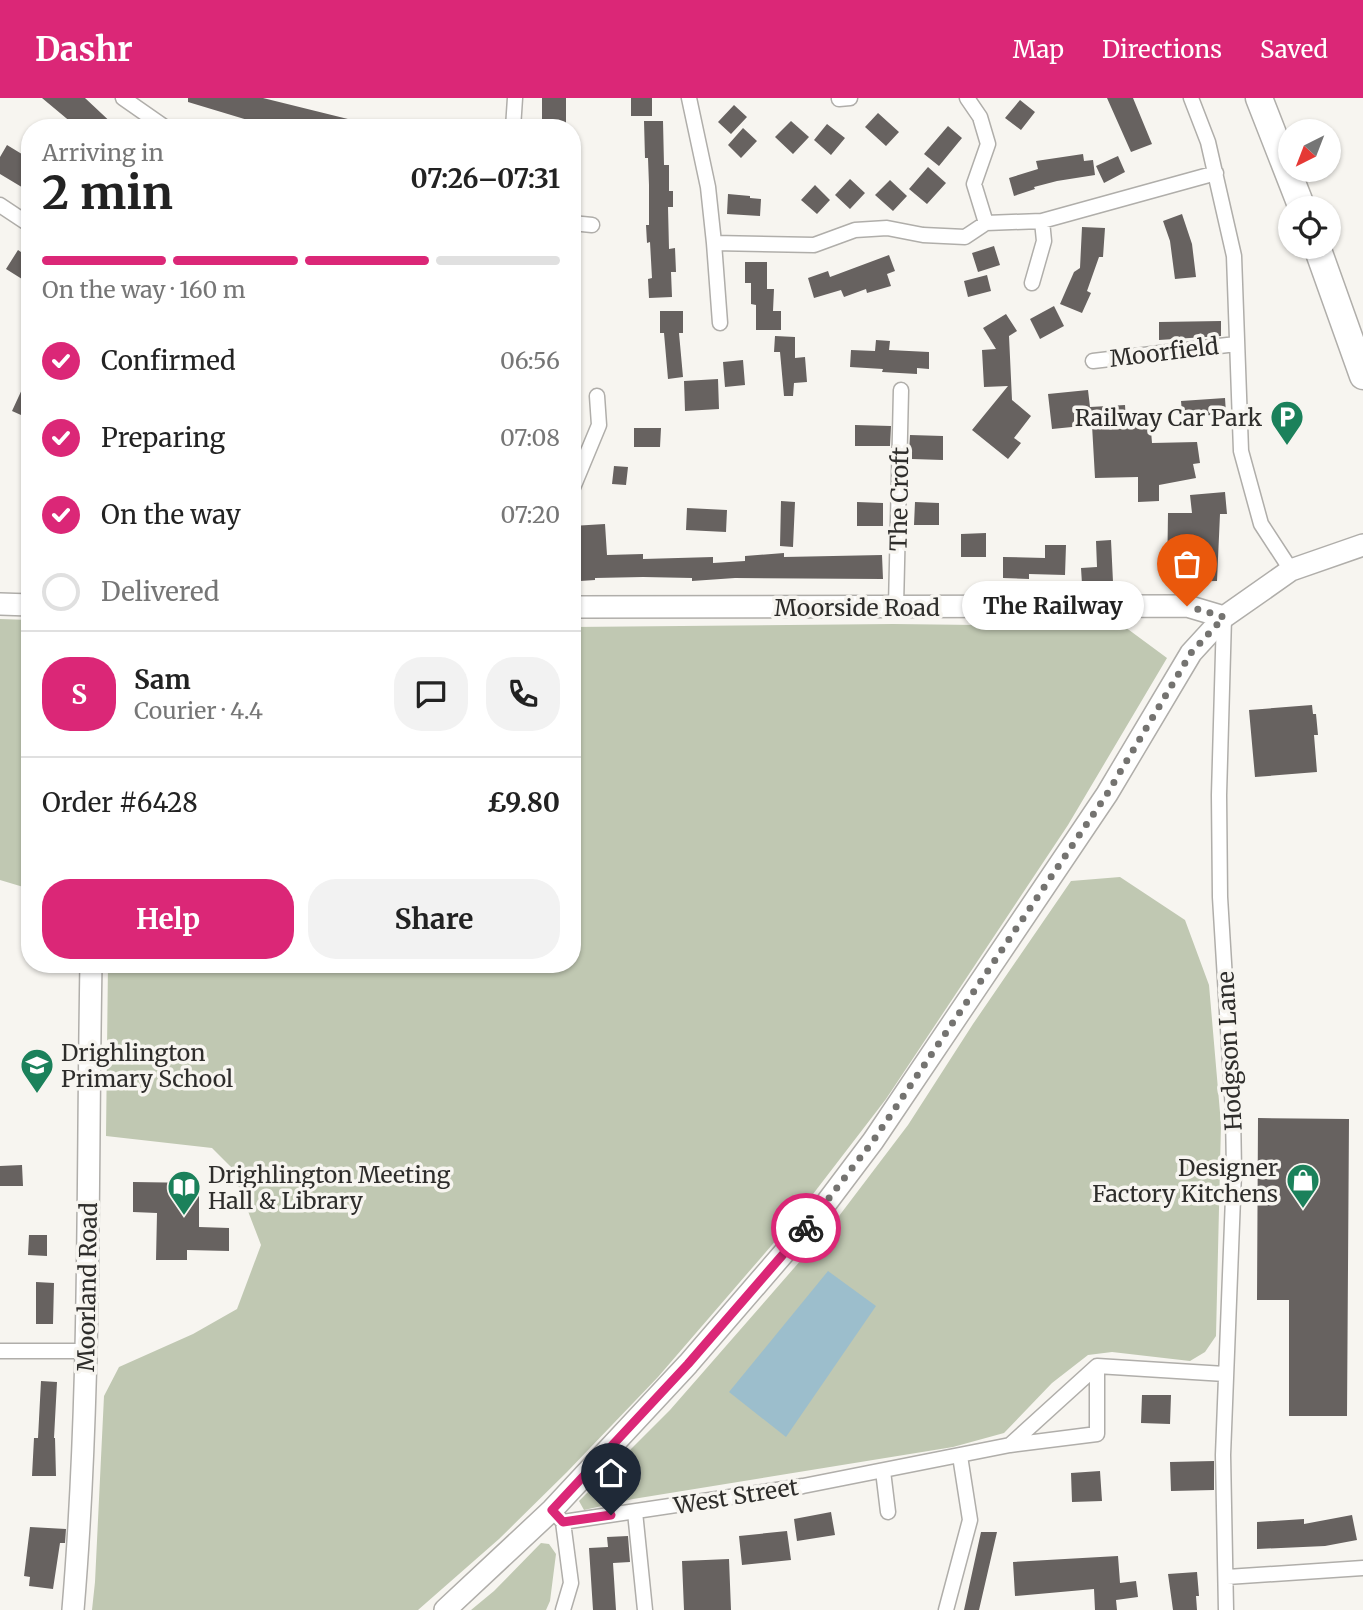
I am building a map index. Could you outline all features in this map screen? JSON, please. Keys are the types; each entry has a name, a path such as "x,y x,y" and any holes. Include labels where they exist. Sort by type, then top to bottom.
{"highway":[{"path":"1259,98 1297,196"},
{"path":"1321,259 1363,376"}],"main road":[{"path":"445,1610 557,1516 821,1210 858,1161 1107,794 1191,653 1224,617 1291,570 1363,545"},
{"path":"0,604 21,605"},
{"name":"Moorside Road","path":"581,607 1187,606 1224,617"},
{"name":"Moorland Road","path":"72,1610 81,1514 87,1352 92,973"}],"street":[{"path":"123,98 153,119"},
{"path":"514,119 515,98"},
{"path":"689,98 708,187 720,323"},
{"path":"967,98 980,117 988,144 974,184 986,223"},
{"path":"1191,98 1209,142 1234,256 1241,451 1261,524 1291,570"},
{"path":"714,243 814,245 855,230 887,228 923,235 965,237 986,223 1042,222 1216,173"},
{"path":"0,205 21,219"},
{"path":"1032,283 1044,241 1042,222"},
{"path":"581,224 592,225"},
{"name":"Moorfield","path":"1093,361 1236,344"},
{"name":"The Croft","path":"896,607 901,390"},
{"path":"581,468 599,425 597,396"},
{"name":"Hodgson Lane","path":"1224,617 1219,795 1220,897 1234,1172 1223,1455 1226,1610"},
{"path":"0,1351 87,1352"},
{"path":"1097,1366 1226,1374"},
{"name":"West Street","path":"557,1516 635,1512 803,1486 1010,1445 1097,1434 1097,1366"},
{"name":"West Street","path":"1010,1445 1097,1366"},
{"path":"946,1610 970,1520 960,1456"},
{"path":"883,1471 888,1512"},
{"path":"635,1512 645,1610"},
{"path":"557,1516 571,1583 563,1610"},
{"path":"1227,1577 1363,1568"}],"green space":[{"path":"0,619 21,620 21,886 0,880"},
{"path":"893,624 1125,627 1167,658 1068,825 886,1099 790,1224 658,1377 499,1539 418,1610 92,1610 104,1396 119,1367 193,1334 237,1309 261,1245 231,1167 212,1148 106,1136 108,973 581,973 581,627"},
{"path":"1120,877 1185,920 1209,985 1221,1124 1216,1336 1205,1352 1190,1361 1112,1352 1088,1355 1052,1383 1004,1433 953,1447 633,1499 584,1510 579,1501 670,1410 836,1220 908,1125 1071,881"},
{"path":"541,1543 549,1544 556,1554 550,1601 546,1610 471,1610 494,1591"}],"water":[{"path":"828,1271 876,1306 786,1437 729,1392"}],"building":[{"path":"42,98 85,98 107,119 67,119"},
{"path":"188,98 263,98 348,119 244,119 188,102"},
{"path":"542,98 566,98 566,119 542,119"},
{"path":"631,98 652,98 652,116 631,116"},
{"path":"1107,98 1133,98 1152,144 1131,152"},
{"path":"1020,100 1035,112 1021,130 1005,118"},
{"path":"734,105 747,117 731,134 718,122"},
{"path":"878,113 899,132 886,146 865,127"},
{"path":"644,121 663,121 664,165 669,165 669,191 673,191 673,207 668,207 669,249 675,248 676,272 671,272 672,297 649,298 648,279 652,278 646,225 649,225 649,185"},
{"path":"791,121 809,137 793,154 775,137"},
{"path":"827,124 845,138 831,155 814,140"},
{"path":"948,126 962,138 939,166 924,154"},
{"path":"743,128 757,141 741,158 728,145"},
{"path":"7,145 21,154 21,187 0,174 0,157"},
{"path":"1083,154 1084,161 1093,160 1095,175 1057,181 1014,196 1009,178 1038,169 1036,161"},
{"path":"1118,156 1125,172 1104,183 1096,166"},
{"path":"928,167 946,183 927,204 909,189"},
{"path":"850,179 865,193 850,209 835,195"},
{"path":"890,180 907,196 893,211 875,195"},
{"path":"815,185 830,200 817,214 801,200"},
{"path":"728,194 761,199 760,216 727,214"},
{"path":"1182,214 1192,244 1196,277 1175,279 1170,241 1163,221"},
{"path":"1082,227 1105,228 1103,257 1099,257 1087,291 1091,293 1082,313 1060,304 1074,272 1080,268"},
{"path":"994,246 1000,265 978,272 972,253"},
{"path":"18,250 21,252 21,278 6,269"},
{"path":"889,255 895,271 887,274 891,286 867,293 866,289 844,297 841,290 814,298 808,278 828,271 830,277"},
{"path":"745,262 767,262 767,289 774,289 773,311 781,311 781,330 756,330 756,305 751,304 751,283 745,283"},
{"path":"987,275 991,291 968,297 964,281"},
{"path":"1054,306 1064,326 1040,339 1030,319"},
{"path":"660,311 683,311 683,333 679,333 683,377 668,379 664,333 660,333"},
{"path":"1006,314 1017,331 1009,336 1012,400 1031,416 1014,438 1021,443 1008,459 972,430 1008,386 984,387 982,350 996,349 983,328"},
{"path":"1221,321 1221,336 1159,340 1159,322"},
{"path":"775,336 795,337 795,358 805,357 807,382 794,383 793,396 784,396 780,352 774,352"},
{"path":"876,340 890,341 889,350 929,352 929,369 917,368 917,374 850,367 851,350 875,351"},
{"path":"743,360 745,385 725,387 723,362"},
{"path":"718,379 719,409 685,411 684,381"},
{"path":"1088,390 1090,407 1125,405 1126,421 1150,419 1152,443 1197,442 1200,463 1193,464 1196,478 1159,485 1159,501 1138,502 1138,477 1095,478 1092,425 1052,429 1048,394"},
{"path":"21,392 21,415 12,411"},
{"path":"1225,398 1226,414 1197,416 1198,422 1183,423 1181,401"},
{"path":"855,425 891,426 890,446 855,446"},
{"path":"634,428 661,428 660,447 634,447"},
{"path":"910,435 943,436 943,460 912,459 912,452 909,452"},
{"path":"614,466 628,467 626,485 612,484"},
{"path":"1225,492 1227,514 1220,514 1217,581 1167,582 1168,513 1192,513 1190,495"},
{"path":"781,501 795,502 793,547 780,546"},
{"path":"857,502 883,503 883,526 857,526"},
{"path":"915,502 939,503 939,525 914,525"},
{"path":"687,508 727,510 726,532 686,530"},
{"path":"605,524 607,555 643,554 643,559 713,557 713,563 745,561 745,556 784,553 784,557 882,555 883,579 735,578 692,581 692,578 643,577 581,581 581,525"},
{"path":"986,533 986,557 961,557 961,534"},
{"path":"1111,540 1113,582 1082,584 1081,568 1097,567 1096,541"},
{"path":"1045,545 1066,545 1065,575 1029,574 1029,579 1003,578 1003,557 1045,558"},
{"path":"1312,705 1313,714 1316,714 1318,735 1314,735 1317,772 1255,777 1249,710"},
{"name":"Designer Factory Kitchens","path":"1258,1118 1349,1119 1347,1416 1289,1416 1289,1300 1257,1300"},
{"path":"22,1165 23,1186 0,1186 0,1166"},
{"name":"Drighlington Meeting Hall & Library","path":"133,1182 199,1183 199,1227 229,1228 229,1251 187,1250 187,1260 156,1260 157,1213 133,1212"},
{"path":"29,1235 47,1235 47,1256 28,1255"},
{"path":"36,1282 54,1283 53,1324 36,1324"},
{"path":"41,1381 57,1382 54,1438 56,1476 32,1476 34,1438 38,1438"},
{"path":"1142,1395 1171,1395 1170,1424 1141,1423"},
{"path":"1214,1461 1214,1490 1171,1491 1170,1462"},
{"path":"1100,1471 1102,1501 1072,1502 1071,1473"},
{"path":"831,1512 835,1535 797,1541 794,1519"},
{"path":"1352,1515 1357,1540 1325,1546 1257,1549 1257,1522 1304,1519 1304,1524"},
{"path":"30,1527 66,1529 65,1543 60,1543 53,1589 29,1586 30,1577 24,1576"},
{"path":"787,1531 791,1560 742,1565 739,1536"},
{"path":"981,1532 997,1532 979,1610 964,1610"},
{"path":"628,1536 630,1562 613,1563 616,1610 593,1610 589,1548 608,1547 607,1537"},
{"path":"1118,1556 1120,1583 1136,1581 1138,1597 1116,1600 1117,1610 1095,1610 1094,1589 1015,1596 1013,1562"},
{"path":"729,1559 731,1610 684,1610 682,1561"},
{"path":"1197,1572 1197,1610 1173,1610 1168,1574"}],"way so far":[{"path":"806,1228 873,1141 1107,794 1191,653 1224,617 1187,606"}],"place":[{"name":"Railway Car Park","path":"1287,447"},
{"name":"The Railway","path":"1187,606"},
{"name":"Drighlington Primary School","path":"37,1095"},
{"name":"Designer Factory Kitchens","path":"1303,1210"},
{"name":"Drighlington Meeting Hall & Library","path":"184,1217"}],"route":[{"path":"611,1515 563,1522 552,1510 688,1364 806,1228"}]}
